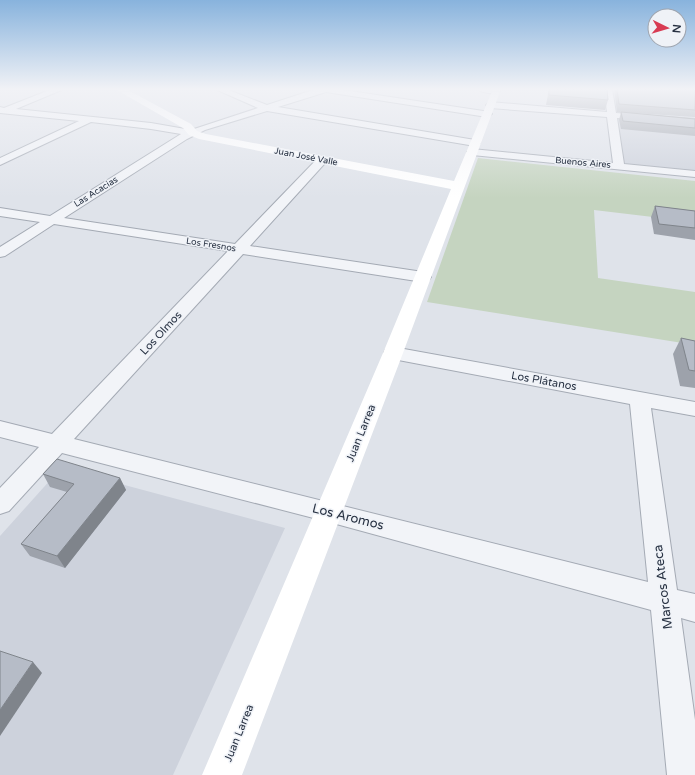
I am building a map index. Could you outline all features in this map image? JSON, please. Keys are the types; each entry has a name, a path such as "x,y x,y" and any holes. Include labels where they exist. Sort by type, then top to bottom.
{"street":[{"path":"0,162 78,125"},
{"path":"120,125 193,133"},
{"name":"Juan José Valle","path":"185,125 193,133 203,138 458,186"},
{"name":"Las Acacias","path":"0,253 193,133 211,125"},
{"name":"Buenos Aires","path":"355,125 474,148 695,174"},
{"name":"Juan Larrea","path":"222,775 393,353 483,125"},
{"path":"613,125 619,166"},
{"name":"Los Olmos","path":"0,504 322,160"},
{"name":"Los Fresnos","path":"0,212 423,278"},
{"name":"Los Plátanos","path":"393,353 695,409"},
{"name":"Marcos Ateca","path":"640,399 686,775"},
{"name":"Los Aromos","path":"0,429 329,512 695,608"}],"shaded area":[{"path":"613,125 695,125 695,174 619,166"},
{"path":"61,468 285,528 173,775 0,775 0,536"}],"green space":[{"path":"478,158 695,181 695,222 594,210 598,278 695,292 695,345 427,302"}],"building":[{"path":"666,125 695,125 695,128"},
{"path":"655,206 695,211 695,228 659,224"},
{"path":"681,338 695,341 695,371 689,370"},
{"path":"57,459 120,478 57,556 21,544 74,484 43,474"},
{"path":"0,651 33,662 0,710"}]}
